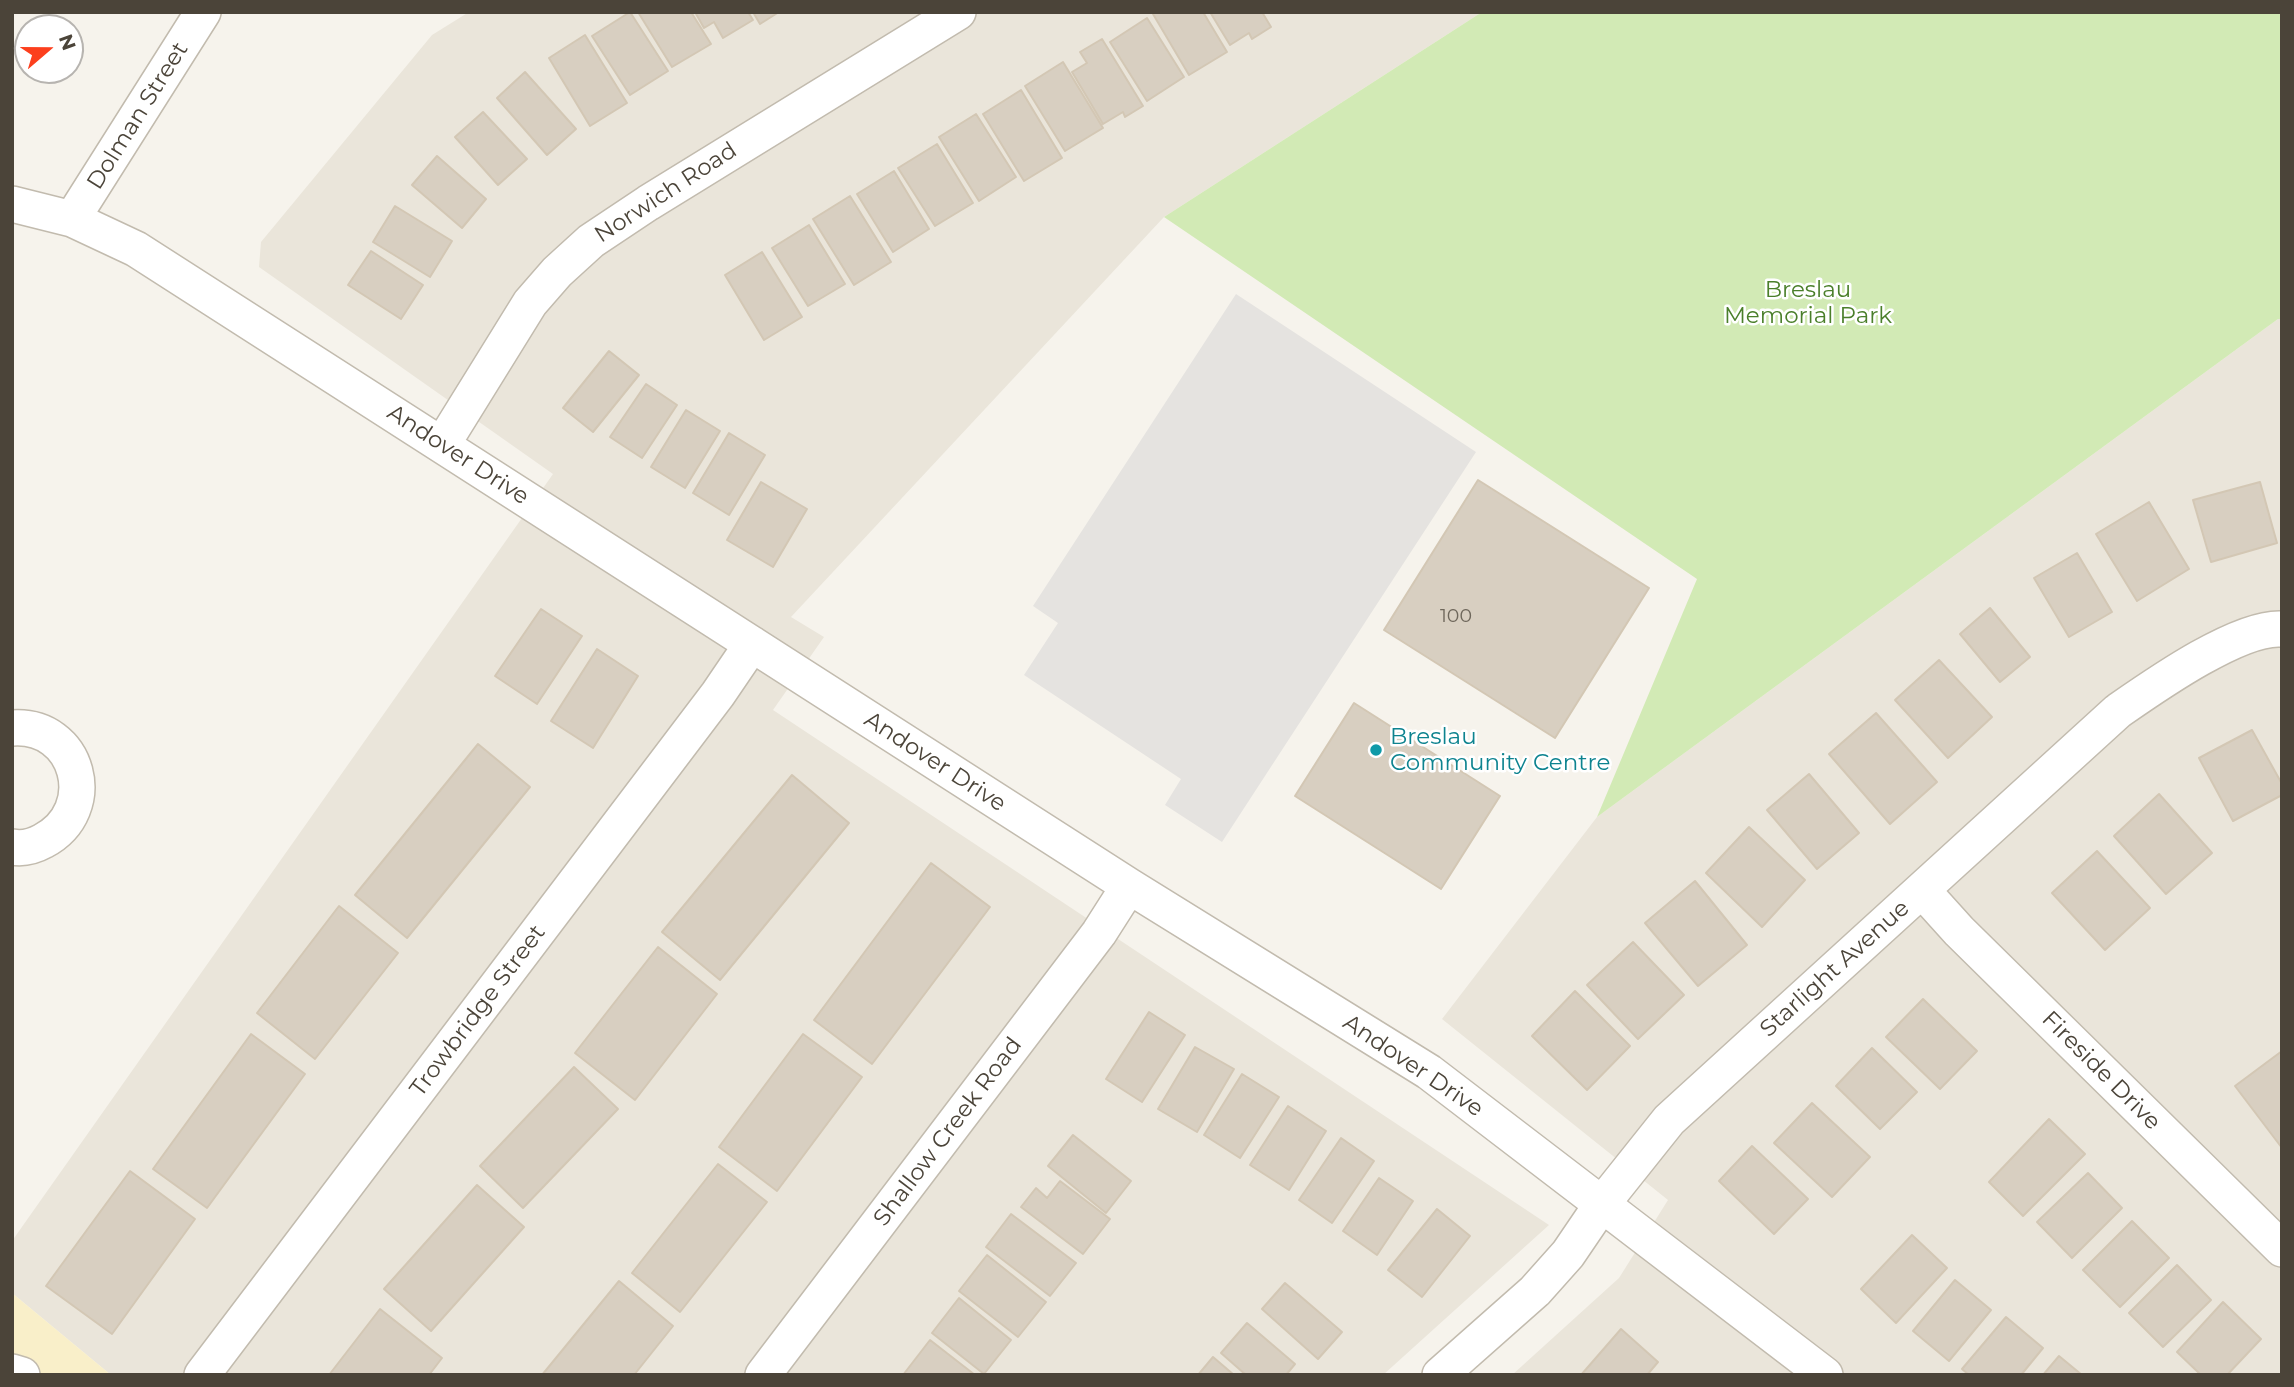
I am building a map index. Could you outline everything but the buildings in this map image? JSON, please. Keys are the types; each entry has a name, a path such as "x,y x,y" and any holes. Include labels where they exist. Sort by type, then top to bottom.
{"street":[{"name":"Dolman Street","path":"72,219 203,12"},
{"name":"Norwich Road","path":"442,445 530,303 557,272 591,241 958,12"},
{"name":"Andover Drive","path":"12,204 72,219 136,249 1129,886 1429,1072 1825,1375"},
{"name":"Starlight Avenue","path":"1440,1375 1535,1290 1568,1254 1602,1204 1669,1120 2118,711 2156,685 2242,636 2271,628 2282,629"},
{"name":"Trowbridge Street","path":"202,1375 718,694 752,644"},
{"path":"12,728 23,727 43,732 60,744 72,761 78,781 76,802 68,821 54,836 37,845 12,848"},
{"name":"Shallow Creek Road","path":"763,1375 1099,933 1129,886"},
{"name":"Fireside Drive","path":"1922,890 1959,931 2282,1249"},
{"path":"12,1372 22,1375"}],"shaded area":[{"path":"469,12 1482,12 1164,217 791,617 824,637 773,710 1549,1225 1383,1375 111,1375 12,1293 12,1241 553,474 259,267 261,242 432,35"},
{"path":"1236,294 1476,452 1222,842 1165,805 1181,779 1024,675 1058,623 1033,606"},
{"path":"2278,319 2282,319 2282,1375 1512,1375 1619,1278 1668,1200 1442,1019 1597,817"}],"green space":[{"name":"Breslau Memorial Park","path":"1482,12 2282,12 2282,319 2278,319 1597,817 1697,579 1164,217"}],"sand":[{"path":"12,1293 111,1375 12,1375"}],"place":[{"name":"Breslau Community Centre","path":"1376,750"}]}
